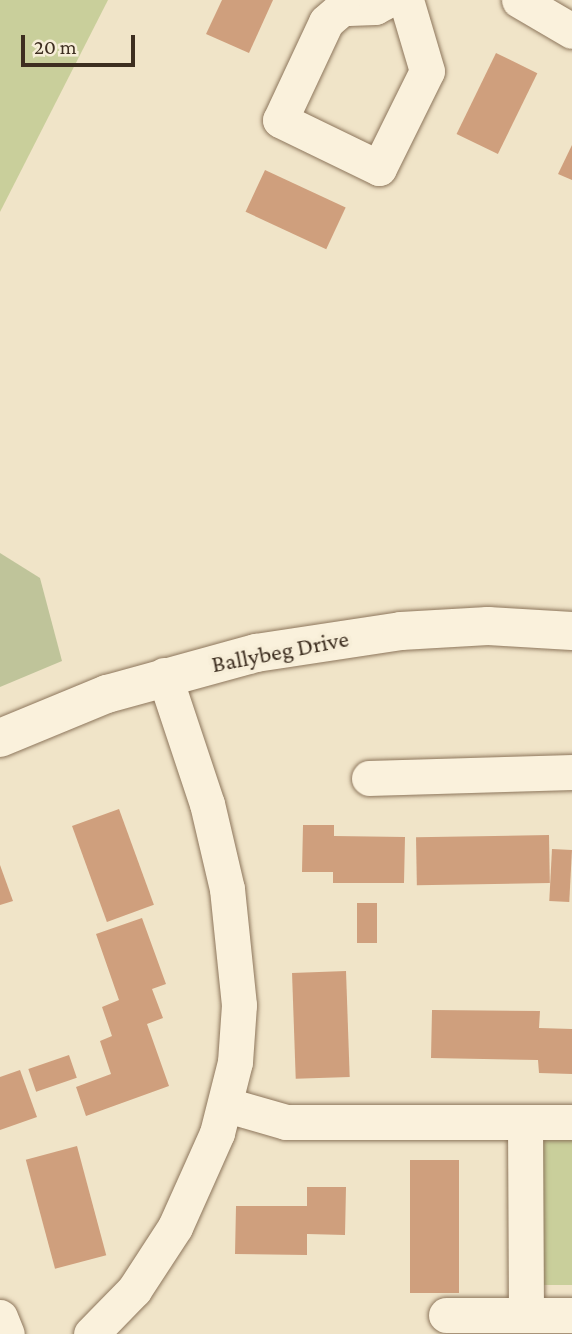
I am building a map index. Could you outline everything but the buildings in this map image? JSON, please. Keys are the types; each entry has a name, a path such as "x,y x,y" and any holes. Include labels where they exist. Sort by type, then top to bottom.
{"street":[{"path":"387,0 375,7 342,8 326,22 280,120 379,168 427,71 406,0"},
{"path":"520,0 572,31"},
{"name":"Ballybeg Drive","path":"0,738 164,676 256,653 401,631 488,626 572,631"},
{"path":"92,1334 161,1252 189,1200 227,1105 238,1032 232,922 211,817 164,676"},
{"path":"369,778 572,772"},
{"path":"227,1105 286,1122 572,1122"},
{"path":"525,1122 526,1315"},
{"path":"446,1315 572,1315"},
{"path":"0,1317 7,1334"}],"green space":[{"path":"0,0 108,0 0,212"},
{"path":"0,553 40,578 62,661 0,687"},
{"path":"539,1135 572,1135 572,1285 539,1285"}]}
